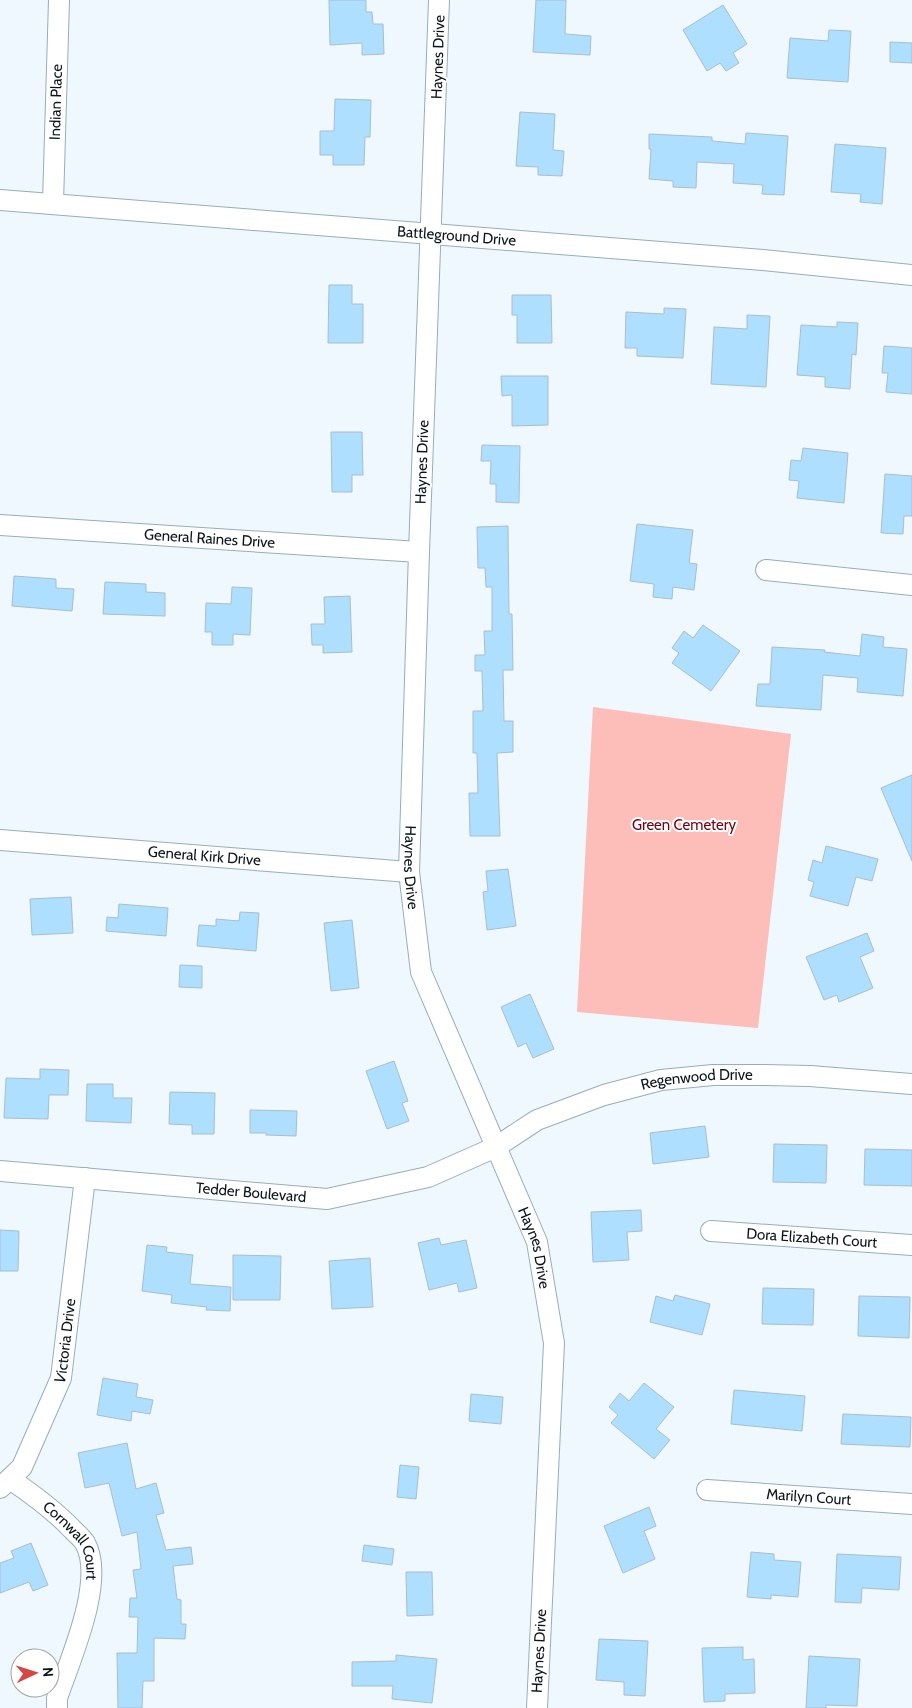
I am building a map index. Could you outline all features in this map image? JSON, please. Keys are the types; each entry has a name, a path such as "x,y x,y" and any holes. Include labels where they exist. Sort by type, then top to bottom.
{"street":[{"name":"Indian Place","path":"53,203 59,0"},
{"name":"Haynes Drive","path":"440,0 409,872 421,972 537,1242 554,1343 537,1708"},
{"name":"Battleground Drive","path":"0,200 753,259 912,275"},
{"name":"General Raines Drive","path":"0,525 419,552"},
{"path":"766,570 912,584"},
{"name":"General Kirk Drive","path":"0,840 409,872"},
{"name":"Regenwood Drive","path":"496,1147 537,1120 604,1095 660,1080 713,1075 765,1075 810,1076 912,1084"},
{"name":"Tedder Boulevard","path":"0,1171 327,1199 428,1177 496,1147"},
{"name":"Victoria Drive","path":"5,1484 22,1467 61,1378 85,1178"},
{"name":"Dora Elizabeth Court","path":"711,1231 912,1245"},
{"name":"Cornwall Court","path":"5,1484 58,1514 85,1542 90,1555 93,1575 86,1612 57,1698 57,1708"},
{"name":"Marilyn Court","path":"707,1490 912,1504"}],"green space":[{"name":"Green Cemetery","path":"593,707 791,734 758,1028 577,1012"}],"building":[{"path":"329,0 366,0 366,12 372,12 373,24 383,24 384,54 362,55 362,43 330,45"},
{"path":"536,0 566,0 565,34 591,36 590,55 533,52"},
{"path":"723,5 747,44 733,53 739,63 726,71 720,63 707,71 683,30"},
{"path":"829,30 851,31 848,82 787,78 790,38 828,41"},
{"path":"890,42 912,43 912,63 890,62"},
{"path":"335,99 371,100 370,137 365,137 364,165 333,165 333,155 320,155 320,131 334,131"},
{"path":"520,112 555,114 553,150 564,151 562,176 538,175 538,167 516,166"},
{"path":"746,133 788,136 784,195 762,194 763,185 733,183 734,164 697,162 696,188 673,187 673,181 649,179 651,149 649,149 649,134 712,137 712,141 745,144"},
{"path":"835,144 886,148 882,204 860,202 861,194 831,192"},
{"path":"329,285 352,285 352,304 363,304 363,343 328,343"},
{"path":"512,295 551,295 552,343 517,343 517,315 512,315"},
{"path":"664,308 686,309 683,358 637,356 637,348 625,348 626,312 664,314"},
{"path":"747,315 770,316 766,387 711,384 714,327 747,329"},
{"path":"837,322 858,323 856,355 852,354 850,389 825,387 825,377 797,375 801,325 837,327"},
{"path":"884,346 912,348 912,394 886,392 888,373 882,373"},
{"path":"501,376 548,376 548,425 512,426 512,395 502,396"},
{"path":"331,432 362,432 363,475 352,475 352,492 332,492"},
{"path":"482,445 520,446 519,503 496,502 496,484 490,484 491,461 481,461"},
{"path":"803,448 848,453 844,503 797,498 799,481 789,480 791,460 801,461"},
{"path":"885,474 912,476 912,516 904,516 903,534 881,533"},
{"path":"637,524 693,530 689,563 697,564 694,590 673,587 672,599 653,597 654,584 630,581"},
{"path":"508,526 509,614 512,614 513,670 503,670 504,721 513,721 513,752 497,753 500,836 470,836 469,793 478,793 477,753 473,753 473,711 483,711 482,671 475,671 475,655 485,655 484,631 492,631 492,587 486,587 485,568 478,568 477,527"},
{"path":"14,576 56,579 56,588 74,589 72,611 12,606"},
{"path":"105,582 146,584 146,592 165,593 165,616 103,614"},
{"path":"232,587 252,588 250,635 233,634 233,645 212,645 212,632 205,632 206,603 231,604"},
{"path":"350,596 352,652 323,653 323,645 312,645 311,624 325,624 324,597"},
{"path":"703,625 740,651 711,691 672,663 679,653 672,648 684,631 693,638"},
{"path":"862,634 884,637 883,647 907,649 903,696 857,692 858,678 823,675 821,710 756,706 758,684 770,684 772,647 825,650 824,652 860,656"},
{"path":"912,775 912,861 881,788"},
{"path":"826,846 878,859 872,881 856,877 848,906 810,896 814,882 808,880 813,860 822,863"},
{"path":"508,869 516,926 487,930 483,892 488,891 486,871"},
{"path":"71,897 73,933 32,935 30,899"},
{"path":"119,904 168,908 166,936 106,931 107,917 118,918"},
{"path":"240,912 259,913 256,951 197,946 199,925 216,926 216,919 239,921"},
{"path":"352,920 359,988 331,991 324,923"},
{"path":"867,933 874,951 860,957 873,988 839,1002 837,995 824,1000 806,957"},
{"path":"180,965 202,966 202,988 179,987"},
{"path":"530,994 554,1049 533,1058 526,1043 518,1047 501,1007"},
{"path":"394,1061 408,1101 402,1103 409,1121 387,1129 366,1071"},
{"path":"40,1069 69,1070 68,1095 49,1095 48,1119 4,1118 6,1078 40,1079"},
{"path":"87,1084 113,1084 113,1098 132,1098 131,1123 86,1121"},
{"path":"170,1092 215,1093 214,1134 192,1134 192,1125 169,1124"},
{"path":"250,1110 297,1111 296,1136 250,1133"},
{"path":"705,1126 709,1157 653,1164 650,1133"},
{"path":"774,1144 827,1145 826,1183 773,1182"},
{"path":"865,1149 912,1150 912,1186 864,1185"},
{"path":"641,1210 642,1231 627,1232 629,1260 593,1262 591,1212"},
{"path":"0,1230 19,1231 18,1271 0,1271"},
{"path":"439,1238 441,1245 466,1240 477,1288 459,1292 457,1283 429,1290 418,1243"},
{"path":"147,1245 167,1247 166,1252 193,1255 190,1284 231,1287 230,1311 206,1310 207,1307 171,1303 172,1295 142,1291"},
{"path":"233,1255 281,1256 280,1300 233,1300"},
{"path":"370,1258 373,1307 332,1309 329,1261"},
{"path":"763,1288 814,1289 813,1325 762,1324"},
{"path":"675,1295 710,1304 702,1335 650,1322 656,1296 673,1301"},
{"path":"859,1296 910,1297 909,1338 858,1336"},
{"path":"103,1378 138,1384 136,1397 153,1400 150,1414 132,1411 131,1421 97,1415"},
{"path":"644,1383 674,1407 656,1429 670,1440 654,1459 611,1423 618,1415 609,1407 620,1393 629,1401"},
{"path":"734,1390 805,1396 802,1431 731,1424"},
{"path":"471,1394 503,1397 501,1424 469,1421"},
{"path":"843,1414 911,1417 910,1447 841,1444"},
{"path":"127,1443 136,1489 156,1483 164,1513 156,1515 166,1550 191,1547 193,1564 173,1566 177,1599 181,1600 181,1624 186,1624 185,1639 154,1638 154,1681 143,1681 142,1708 118,1708 117,1653 137,1653 138,1617 129,1617 130,1598 137,1598 133,1570 141,1569 137,1532 122,1536 109,1483 85,1488 78,1453"},
{"path":"400,1465 419,1467 416,1499 397,1497"},
{"path":"649,1507 656,1526 644,1531 655,1559 623,1573 604,1526"},
{"path":"31,1543 48,1585 33,1591 29,1582 0,1593 0,1563 14,1558 11,1551"},
{"path":"364,1545 394,1549 392,1565 362,1561"},
{"path":"751,1552 774,1554 774,1560 801,1562 798,1597 771,1595 771,1599 747,1597"},
{"path":"837,1554 901,1557 899,1590 862,1588 861,1603 835,1602"},
{"path":"406,1572 432,1572 433,1615 407,1616"},
{"path":"599,1639 648,1641 645,1696 624,1695 624,1682 596,1680"},
{"path":"743,1647 743,1660 754,1659 755,1693 725,1694 725,1701 704,1702 702,1648"},
{"path":"396,1655 437,1659 432,1703 392,1699 393,1686 352,1686 352,1662 396,1661"},
{"path":"809,1656 860,1659 857,1706 826,1705 826,1708 806,1708"}]}
